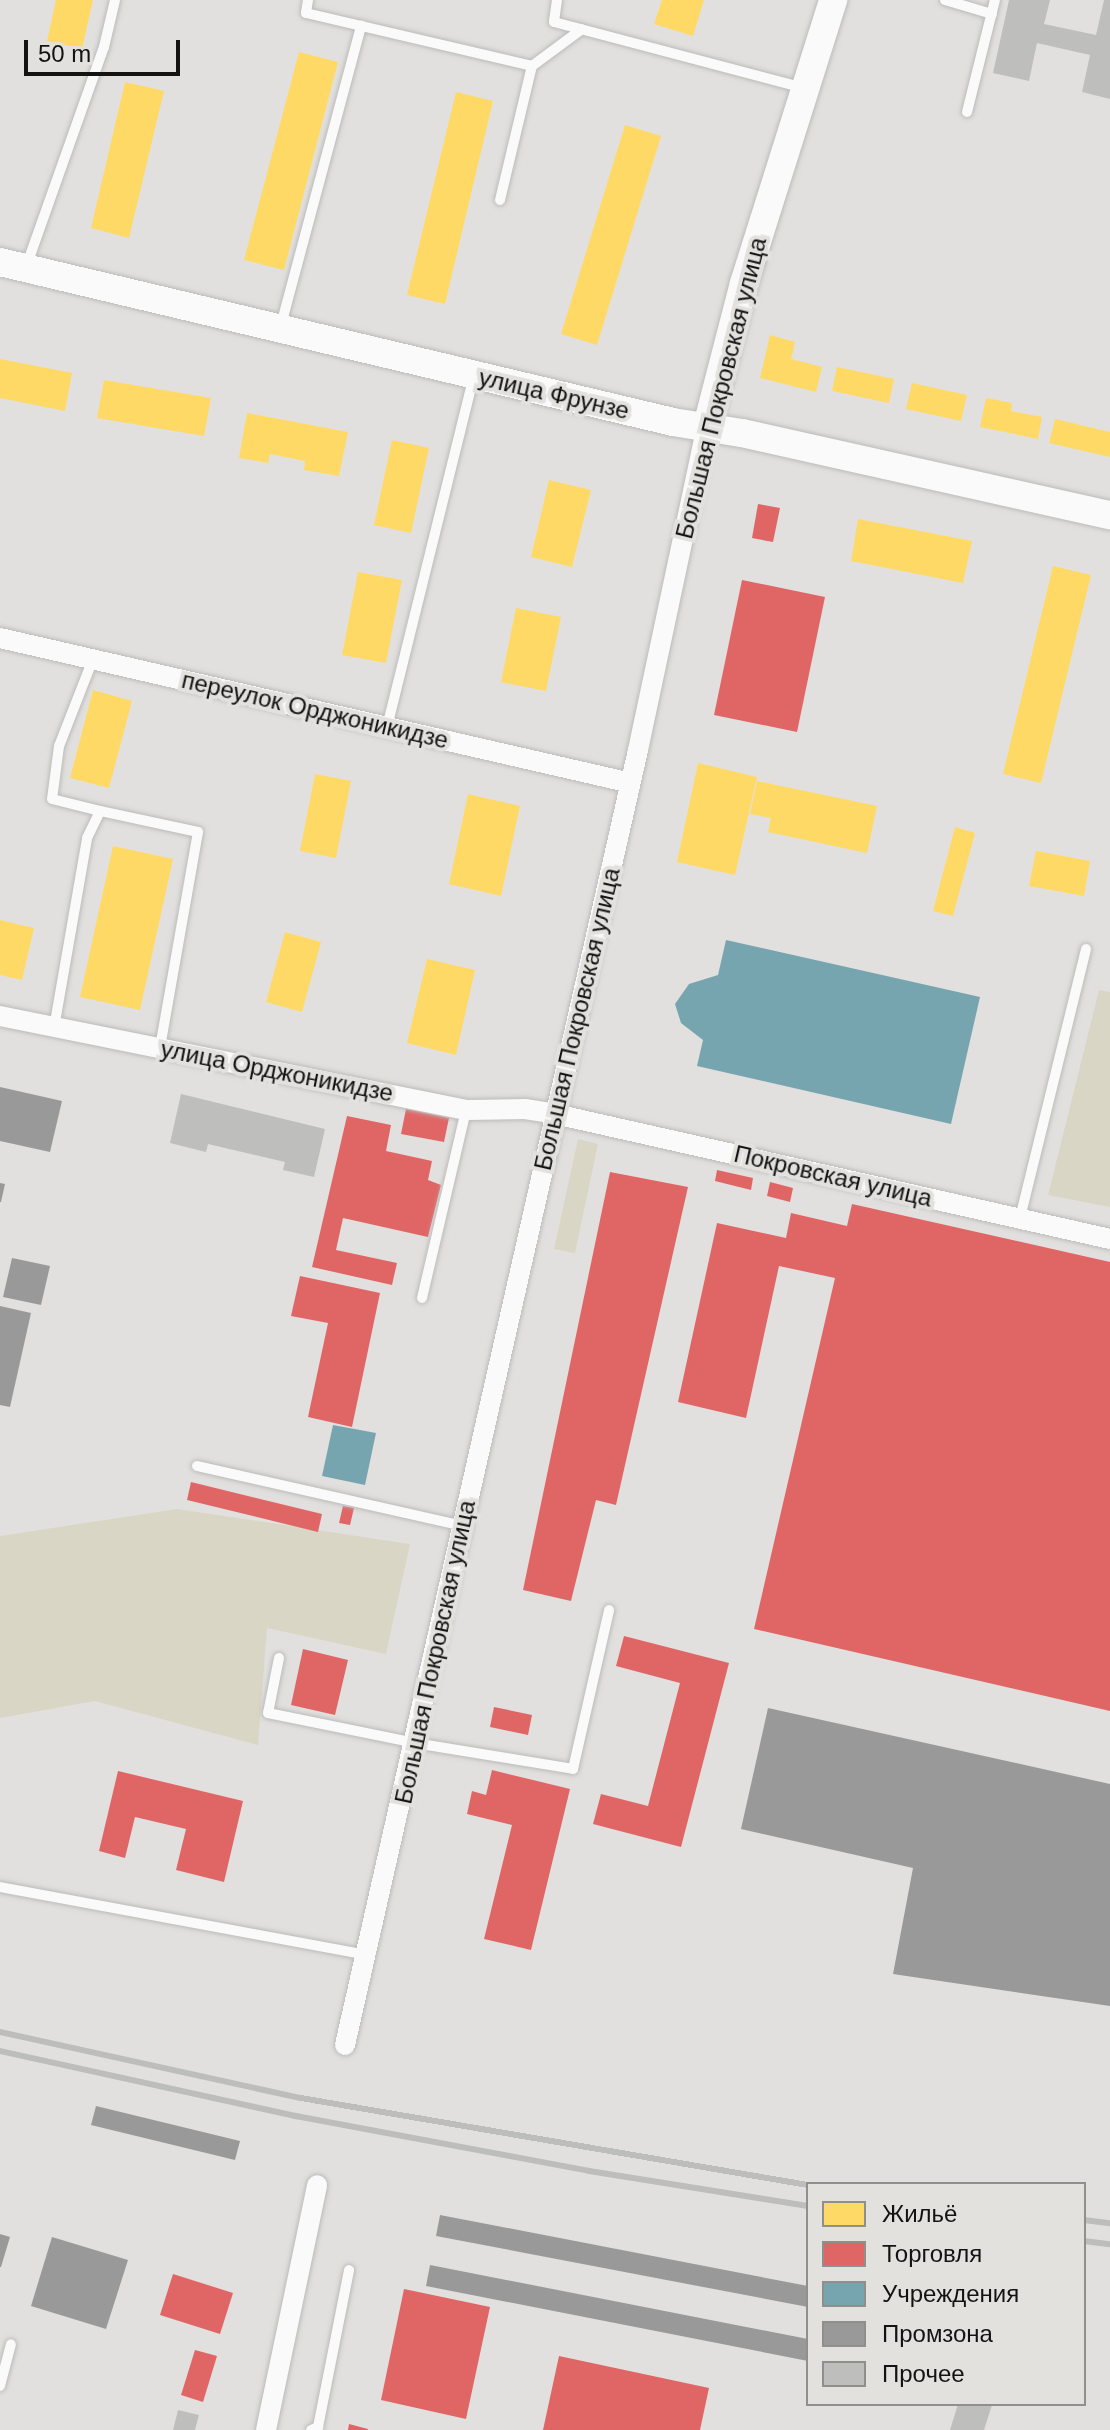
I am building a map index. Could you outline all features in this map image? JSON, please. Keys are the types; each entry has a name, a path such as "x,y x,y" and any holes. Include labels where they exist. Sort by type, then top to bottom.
{"main road":[{"name":"Большая Покровская улица","path":"707,426 744,283 833,0"},
{"name":"улица Фрунзе","path":"13,265 474,376 1110,515"}],"street":[{"name":"Большая Покровская улица","path":"345,2045 368,1956 631,783 707,426"},
{"name":"переулок Орджоникидзе","path":"0,638 631,783"},
{"name":"улица Орджоникидзе","path":"0,1016 466,1110 525,1109 555,1114"},
{"name":"Покровская улица","path":"555,1114 1110,1239"},
{"path":"266,2430 317,2185"}],"lane":[{"path":"13,265 104,47 115,0"},
{"path":"308,0 306,13 532,66"},
{"path":"557,0 554,22 805,89"},
{"path":"945,0 992,14"},
{"path":"967,112 995,0"},
{"path":"280,328 361,26"},
{"path":"500,200 532,66 582,29"},
{"path":"387,727 474,376"},
{"path":"93,659 59,746 52,799 198,832 160,1047"},
{"path":"54,1028 87,838 100,811"},
{"path":"1020,1218 1086,949"},
{"path":"422,1298 466,1110"},
{"path":"197,1466 461,1535"},
{"path":"279,1658 268,1713 415,1743 573,1769 609,1610"},
{"path":"0,1887 368,1956"},
{"path":"311,2430 318,2427 349,2270"},
{"path":"0,2386 11,2344"}],"shaded area":[{"path":"1099,990 1110,992 1110,1207 1048,1195"},
{"path":"578,1139 598,1144 575,1253 554,1249"},
{"path":"177,1509 410,1544 386,1654 267,1628 258,1745 95,1701 0,1718 0,1536"}],"building: Жильё":[{"path":"56,0 93,0 82,49 47,41"},
{"path":"662,0 704,0 693,36 654,24"},
{"path":"299,52 338,62 284,270 244,260"},
{"path":"125,82 164,91 129,238 91,228"},
{"path":"456,92 493,101 445,304 407,295"},
{"path":"625,125 661,136 597,345 561,334"},
{"path":"770,335 795,342 791,359 822,367 816,392 760,378"},
{"path":"0,359 72,373 65,411 0,398"},
{"path":"837,367 894,379 889,403 832,391"},
{"path":"104,380 211,398 204,436 97,418"},
{"path":"912,383 967,395 961,421 906,409"},
{"path":"986,398 1012,403 1011,411 1042,417 1038,439 980,427"},
{"path":"247,413 348,432 339,476 304,470 305,461 270,454 268,463 239,458"},
{"path":"1055,419 1110,432 1110,457 1049,443"},
{"path":"392,440 429,448 411,533 374,525"},
{"path":"549,480 591,490 572,567 531,557"},
{"path":"858,519 972,541 963,583 851,561"},
{"path":"1053,566 1091,575 1041,783 1003,774"},
{"path":"358,572 402,580 386,663 342,655"},
{"path":"516,608 561,617 546,691 501,682"},
{"path":"93,690 132,701 109,788 70,778"},
{"path":"698,763 757,777 735,875 677,862"},
{"path":"315,774 351,781 336,858 300,851"},
{"path":"757,781 877,806 867,853 768,832 771,818 750,814"},
{"path":"468,794 520,806 501,896 449,884"},
{"path":"955,827 975,833 953,916 933,911"},
{"path":"113,846 173,859 140,1010 80,997"},
{"path":"1036,851 1090,861 1084,896 1029,886"},
{"path":"0,920 34,928 22,980 0,975"},
{"path":"285,932 321,942 302,1012 266,1002"},
{"path":"427,959 475,970 456,1055 407,1043"}],"building: Торговля":[{"path":"758,504 780,508 773,542 752,538"},
{"path":"742,580 825,597 797,732 714,715"},
{"path":"406,1109 449,1118 444,1142 401,1134"},
{"path":"347,1116 391,1125 386,1151 432,1161 428,1180 441,1185 428,1237 343,1218 336,1250 397,1263 392,1285 312,1267"},
{"path":"717,1170 753,1178 751,1190 715,1181"},
{"path":"610,1172 688,1187 616,1505 596,1500 571,1601 523,1590"},
{"path":"770,1182 793,1188 790,1202 767,1196"},
{"path":"852,1204 1110,1262 1110,1711 754,1629 835,1278 779,1266 746,1418 678,1402 717,1223 786,1238 791,1213 847,1226"},
{"path":"300,1276 380,1293 352,1427 308,1417 328,1323 291,1316"},
{"path":"191,1482 322,1514 318,1532 187,1500"},
{"path":"343,1506 354,1508 350,1525 339,1523"},
{"path":"624,1636 729,1663 681,1847 593,1824 601,1794 648,1806 680,1683 616,1666"},
{"path":"303,1649 348,1660 335,1715 291,1705"},
{"path":"494,1707 532,1715 528,1735 490,1727"},
{"path":"492,1770 570,1789 531,1950 484,1939 512,1825 467,1814 472,1791 486,1795"},
{"path":"118,1771 243,1801 224,1882 176,1870 186,1829 135,1817 125,1858 99,1851"},
{"path":"173,2274 233,2293 220,2334 160,2315"},
{"path":"404,2289 490,2307 466,2419 381,2400"},
{"path":"195,2350 217,2356 203,2402 181,2395"},
{"path":"559,2356 709,2388 700,2430 543,2430"},
{"path":"349,2424 368,2429 368,2430 348,2430"}],"building: Учреждения":[{"path":"726,940 980,997 951,1124 697,1066 703,1040 681,1023 675,1004 689,984 718,975"},
{"path":"333,1425 376,1433 365,1485 322,1476"}],"building: Промзона":[{"path":"0,1087 62,1101 50,1152 0,1141"},
{"path":"0,1183 5,1184 1,1202 0,1202"},
{"path":"12,1258 50,1266 41,1305 3,1297"},
{"path":"0,1306 31,1313 10,1407 0,1405"},
{"path":"768,1708 1110,1784 1110,2006 893,1974 913,1868 741,1829"},
{"path":"96,2106 240,2141 235,2160 91,2125"},
{"path":"440,2215 806,2286 806,2307 436,2236"},
{"path":"0,2234 10,2237 1,2267 0,2267"},
{"path":"52,2237 128,2260 106,2329 31,2306"},
{"path":"430,2265 806,2339 806,2361 426,2286"}],"building: Прочее":[{"path":"1009,0 1050,0 1044,24 1096,35 1104,0 1110,0 1110,99 1082,92 1090,55 1037,43 1029,81 993,73"},
{"path":"181,1094 325,1129 314,1177 283,1170 285,1162 208,1144 206,1152 170,1143"},
{"path":"957,2406 992,2406 984,2430 950,2430"},
{"path":"178,2410 199,2415 195,2430 173,2430"}],"railway":[{"path":"0,2032 301,2098 806,2185"},
{"path":"0,2051 296,2116 589,2171 806,2206"},
{"path":"1086,2220 1110,2223"},
{"path":"1086,2241 1110,2244"}]}
